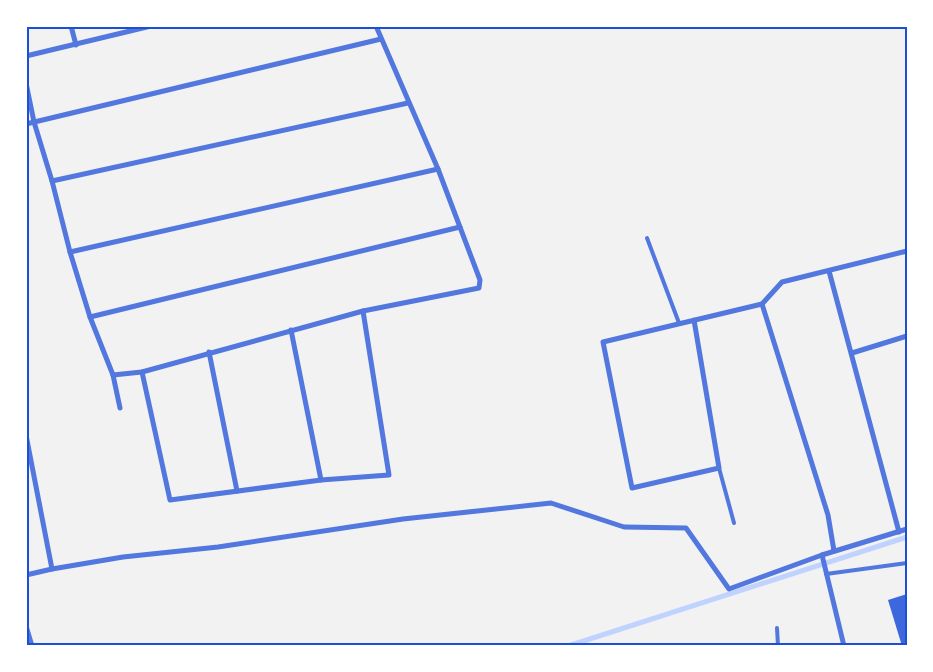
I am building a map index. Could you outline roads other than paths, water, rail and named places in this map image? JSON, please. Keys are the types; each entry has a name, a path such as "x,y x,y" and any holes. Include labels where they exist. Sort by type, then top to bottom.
{"street":[{"path":"71,26 76,45"},
{"path":"26,56 151,26"},
{"path":"113,374 142,372 363,311 479,288 480,280 438,169 376,26"},
{"path":"26,124 382,40"},
{"path":"26,83 34,122 52,181 70,252 90,317 113,374 120,408"},
{"path":"52,181 408,103"},
{"path":"70,252 438,169"},
{"path":"90,317 460,227"},
{"path":"694,320 719,468 632,488 603,342 679,323 762,304 782,282 907,250"},
{"path":"830,271 899,532"},
{"path":"762,304 828,514 834,551"},
{"path":"142,372 170,500 321,480 389,475 363,311"},
{"path":"291,330 321,480"},
{"path":"852,353 907,336"},
{"path":"209,352 237,491"},
{"path":"26,435 52,569"},
{"path":"26,575 123,557 218,547 403,519 551,503 624,527 686,528 729,589 822,555 907,529"},
{"path":"822,555 844,646"},
{"path":"26,626 32,646"}],"lane":[{"path":"646,238 679,323"},
{"path":"719,468 734,523"},
{"path":"826,574 907,563"},
{"path":"777,628 778,646"}],"waterway":[{"path":"568,646 907,537"}]}
